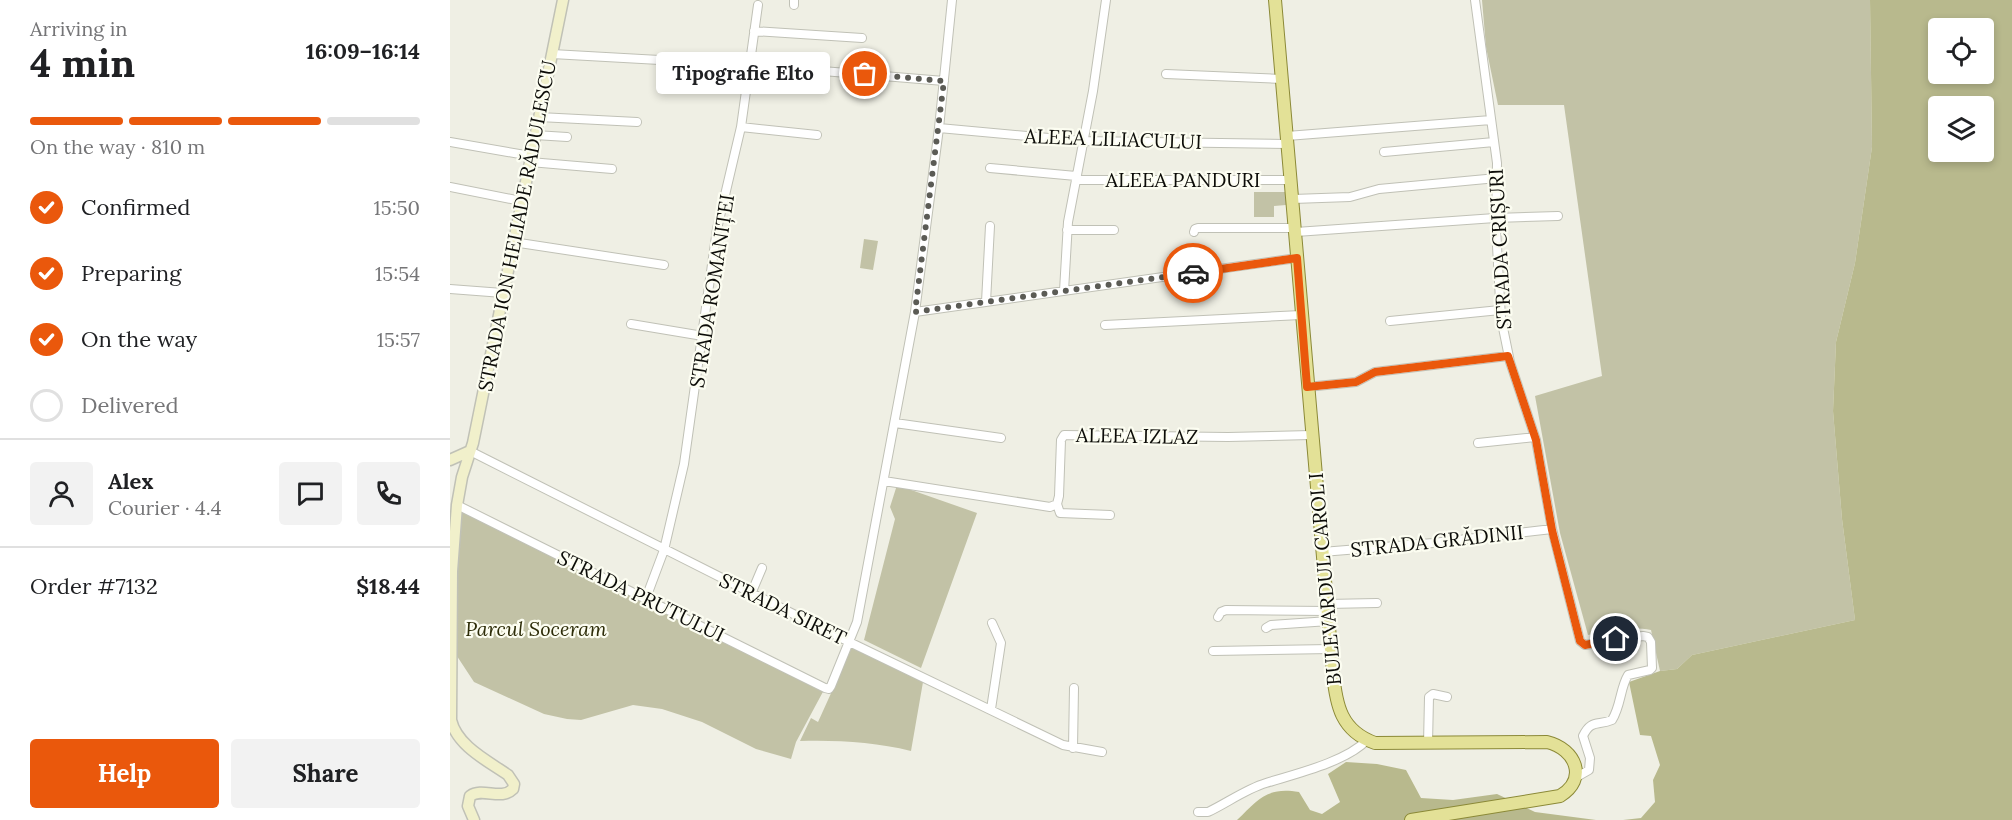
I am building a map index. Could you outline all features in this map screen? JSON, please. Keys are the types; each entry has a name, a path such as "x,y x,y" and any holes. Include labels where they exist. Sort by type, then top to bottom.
{"main road":[{"name":"BULEVARDUL CAROL I","path":"1275,0 1311,435 1335,689 1340,710 1351,729 1367,740"},
{"path":"1367,740 1382,744 1547,742 1563,748 1575,763 1575,778 1566,793 1554,798 1411,820"}],"street":[{"name":"STRADA ION HELIADE RĂDULESCU","path":"470,451 563,0"},
{"path":"850,642 857,622 915,312 939,128 952,0"},
{"path":"1064,291 1067,230 1095,80 1106,0"},
{"name":"STRADA CRIȘURI","path":"1475,0 1497,178 1495,218 1500,310 1508,356 1535,436 1552,530 1580,643 1585,645 1643,636 1650,639 1652,668 1628,675 1617,713 1612,720 1592,724 1586,731 1583,736 1591,764 1589,770 1575,778"},
{"name":"STRADA ROMANIȚEI","path":"646,598 664,550 684,464 717,228 741,127 758,5"},
{"path":"754,30 862,38"},
{"path":"552,54 749,65 944,81"},
{"path":"1166,74 1282,79"},
{"path":"539,117 637,122"},
{"name":"ALEEA LILIACULUI","path":"939,128 1082,141 1287,140 1491,120"},
{"path":"741,127 817,135"},
{"path":"535,135 567,137"},
{"path":"450,142 530,159 612,169"},
{"path":"1384,152 1494,142"},
{"name":"ALEEA PANDURI","path":"990,168 1076,178 1291,180"},
{"path":"1293,199 1350,197 1379,189 1497,178"},
{"path":"450,188 521,201"},
{"path":"1194,232 1198,228 1295,230 1558,216"},
{"path":"986,302 990,226"},
{"path":"1067,230 1114,230"},
{"path":"513,243 664,265"},
{"path":"915,312 1297,258"},
{"path":"450,289 503,293"},
{"path":"1390,321 1500,310"},
{"path":"1105,326 1301,315"},
{"path":"631,324 703,336"},
{"path":"1307,387 1356,382 1375,372 1508,356"},
{"path":"895,423 1001,438"},
{"name":"ALEEA IZLAZ","path":"1057,504 1061,440 1064,435 1228,437 1311,435"},
{"path":"1478,443 1535,436"},
{"path":"450,460 470,451"},
{"path":"470,451 457,505 452,592 451,713 453,727 460,739 508,775 514,784 513,789 504,794 482,792 470,796 468,806 474,820"},
{"name":"STRADA SIRET","path":"470,451 752,594 1072,748 1102,752"},
{"path":"884,480 1050,507 1057,504 1060,513 1110,515"},
{"name":"STRADA PRUTULUI","path":"457,505 825,688 829,689 831,686 850,642"},
{"name":"STRADA GRĂDINII","path":"1322,552 1552,530"},
{"path":"752,594 762,568"},
{"path":"1266,628 1328,612 1377,603"},
{"path":"1218,617 1226,610 1328,612"},
{"path":"991,709 1001,643 992,623"},
{"path":"1213,651 1330,648"},
{"path":"1072,748 1074,688"},
{"path":"1428,744 1429,697 1433,694 1447,697"},
{"path":"1198,812 1208,812 1266,783 1311,769 1342,756 1356,750 1367,740"}],"green space":[{"path":"1482,0 1870,0 1872,147 1855,263 1836,342 1833,411 1842,519 1855,620 1692,655 1677,669 1660,671 1651,630 1627,629 1588,635 1560,533 1535,396 1602,376 1564,105 1498,105 1486,47"},
{"path":"1870,0 2012,0 2012,820 1623,820 1641,818 1655,802 1653,780 1660,765 1651,736 1640,735 1629,682 1660,671 1677,669 1692,655 1855,620 1842,519 1833,411 1836,342 1855,263 1872,147"},
{"path":"1254,192 1286,192 1286,205 1274,206 1274,217 1254,217"},
{"path":"864,239 878,241 873,270 860,268"},
{"path":"897,485 977,513 921,668 864,640 895,519 890,507"},
{"name":"Parcul Soceram","path":"457,505 825,688 796,742 791,759 756,749 702,722 662,709 633,705 581,720 567,719 544,714 474,682 451,647"},
{"path":"852,647 923,682 911,751 856,742 800,741 811,718 818,722"},
{"path":"1346,762 1377,764 1406,770 1421,798 1453,800 1497,794 1535,812 1596,820 1237,820 1264,796 1278,791 1299,792 1310,810 1322,814 1340,802 1328,774"}],"way so far":[{"path":"865,74 944,81 915,312 1193,273"}],"place":[{"name":"Tipografie Elto","path":"865,74"}],"route":[{"path":"1193,273 1297,258 1307,387 1356,382 1375,372 1508,356 1536,440 1552,530 1580,641 1585,645 1616,639"}]}
